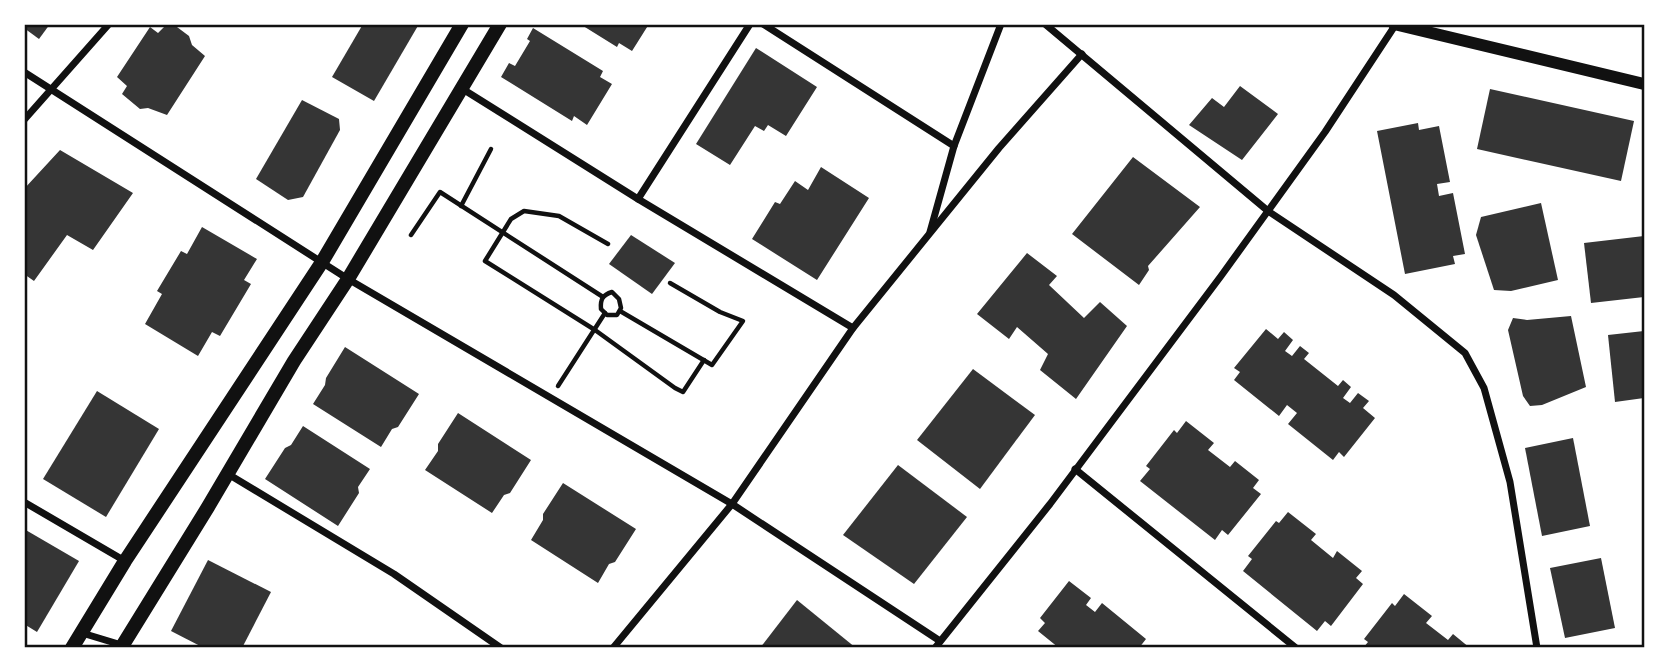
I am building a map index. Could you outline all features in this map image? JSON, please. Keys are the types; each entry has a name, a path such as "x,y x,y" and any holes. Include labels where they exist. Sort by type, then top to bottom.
{"main road":[{"path":"72,648 125,561 321,262 462,24"},
{"path":"124,647 293,361 348,279 500,24"}],"street":[{"path":"24,120 109,24"},
{"path":"638,199 750,24"},
{"path":"764,24 954,146"},
{"path":"929,235 954,146 1001,24"},
{"path":"1045,24 1268,211 1394,295 1465,354 1484,388 1510,482 1537,648"},
{"path":"24,72 348,279 732,504 937,644 1075,469 1268,211 1325,132 1395,25 1644,84"},
{"path":"613,648 732,504 853,328 999,148 1082,54"},
{"path":"461,88 638,199 853,328"},
{"path":"1075,469 1296,648"},
{"path":"228,474 394,573 501,648"},
{"path":"24,502 125,561"},
{"path":"82,633 124,647"},
{"path":"1276,648 1283,639"}],"path":[{"path":"461,206 491,149"},
{"path":"411,235 440,192 603,297"},
{"path":"608,244 559,216 524,211 511,219 485,261 594,330 683,392 704,360"},
{"path":"620,311 712,365 743,321 720,312 670,283"},
{"path":"612,292 619,299 620,311 607,315 601,309 600,302 603,297 612,292"},
{"path":"550,399 605,313"}],"building":[{"path":"24,24 50,24 39,39 24,28"},
{"path":"167,24 173,24 189,36 192,45 205,56 167,115 148,108 140,109 122,94 127,86 117,77 150,27 158,33"},
{"path":"363,24 419,24 374,101 332,77"},
{"path":"580,24 649,24 632,51 619,43 617,47"},
{"path":"533,28 603,71 600,77 612,84 587,125 574,116 572,121 501,77 509,63 515,66 530,41 527,39"},
{"path":"756,48 817,87 786,136 768,125 764,131 755,126 730,165 696,144"},
{"path":"1240,86 1278,114 1242,160 1189,125 1212,98 1224,107"},
{"path":"1490,89 1634,121 1621,181 1477,149"},
{"path":"302,100 339,119 340,130 303,197 288,200 256,179"},
{"path":"1418,123 1419,130 1439,126 1450,182 1437,184 1439,196 1453,193 1465,254 1453,256 1455,264 1405,274 1377,131"},
{"path":"60,150 133,193 93,250 67,235 34,281 24,274 24,189"},
{"path":"1133,157 1200,207 1148,266 1149,270 1139,285 1072,234"},
{"path":"821,167 869,198 817,280 752,239 775,202 780,204 795,181 808,190"},
{"path":"1541,203 1558,280 1511,291 1494,290 1476,235 1481,217"},
{"path":"202,227 257,259 244,280 251,284 220,336 212,332 198,356 145,324 162,294 157,291 181,251 187,254"},
{"path":"631,235 675,263 652,294 609,264"},
{"path":"1644,236 1644,297 1591,303 1584,243"},
{"path":"1027,253 1057,276 1049,285 1084,318 1100,302 1127,326 1076,399 1040,370 1048,354 1017,327 1009,339 977,314"},
{"path":"1571,316 1586,387 1542,405 1530,406 1523,396 1508,330 1513,318 1527,320"},
{"path":"1266,329 1278,339 1284,332 1293,340 1285,351 1292,356 1300,346 1309,353 1304,359 1338,386 1343,380 1351,387 1343,398 1350,403 1358,393 1369,401 1363,408 1375,418 1344,457 1339,452 1333,460 1288,424 1297,413 1287,405 1279,416 1234,380 1240,372 1234,368"},
{"path":"1644,331 1644,398 1615,402 1608,335"},
{"path":"345,347 419,394 398,427 392,429 381,447 313,404"},
{"path":"973,369 1035,415 980,489 917,440"},
{"path":"97,391 159,429 106,517 43,479"},
{"path":"458,413 531,460 510,493 504,495 492,513 425,470"},
{"path":"1186,421 1214,443 1208,450 1230,467 1235,461 1259,480 1253,488 1261,494 1228,535 1222,530 1215,540 1140,481 1150,469 1146,466 1174,430 1177,433"},
{"path":"303,426 370,469 358,487 359,493 338,526 265,479"},
{"path":"1573,438 1590,526 1542,536 1525,448"},
{"path":"898,465 967,517 914,584 843,535"},
{"path":"563,483 636,529 598,583 531,540 543,520 543,514"},
{"path":"1288,512 1316,534 1311,540 1333,558 1337,551 1362,571 1356,578 1363,584 1331,626 1325,621 1317,631 1243,571 1252,559 1248,556 1276,521 1279,523"},
{"path":"24,529 79,561 37,632 24,624"},
{"path":"1601,558 1615,628 1565,638 1550,568"},
{"path":"208,560 271,592 242,648 204,648 171,631"},
{"path":"1069,581 1091,598 1086,605 1095,612 1102,603 1146,639 1139,648 1059,648 1038,631 1045,623 1040,618"},
{"path":"1404,594 1432,616 1426,623 1448,640 1453,634 1470,648 1363,648 1368,642 1364,639 1392,603 1395,606"},
{"path":"797,600 856,648 760,648"}]}
